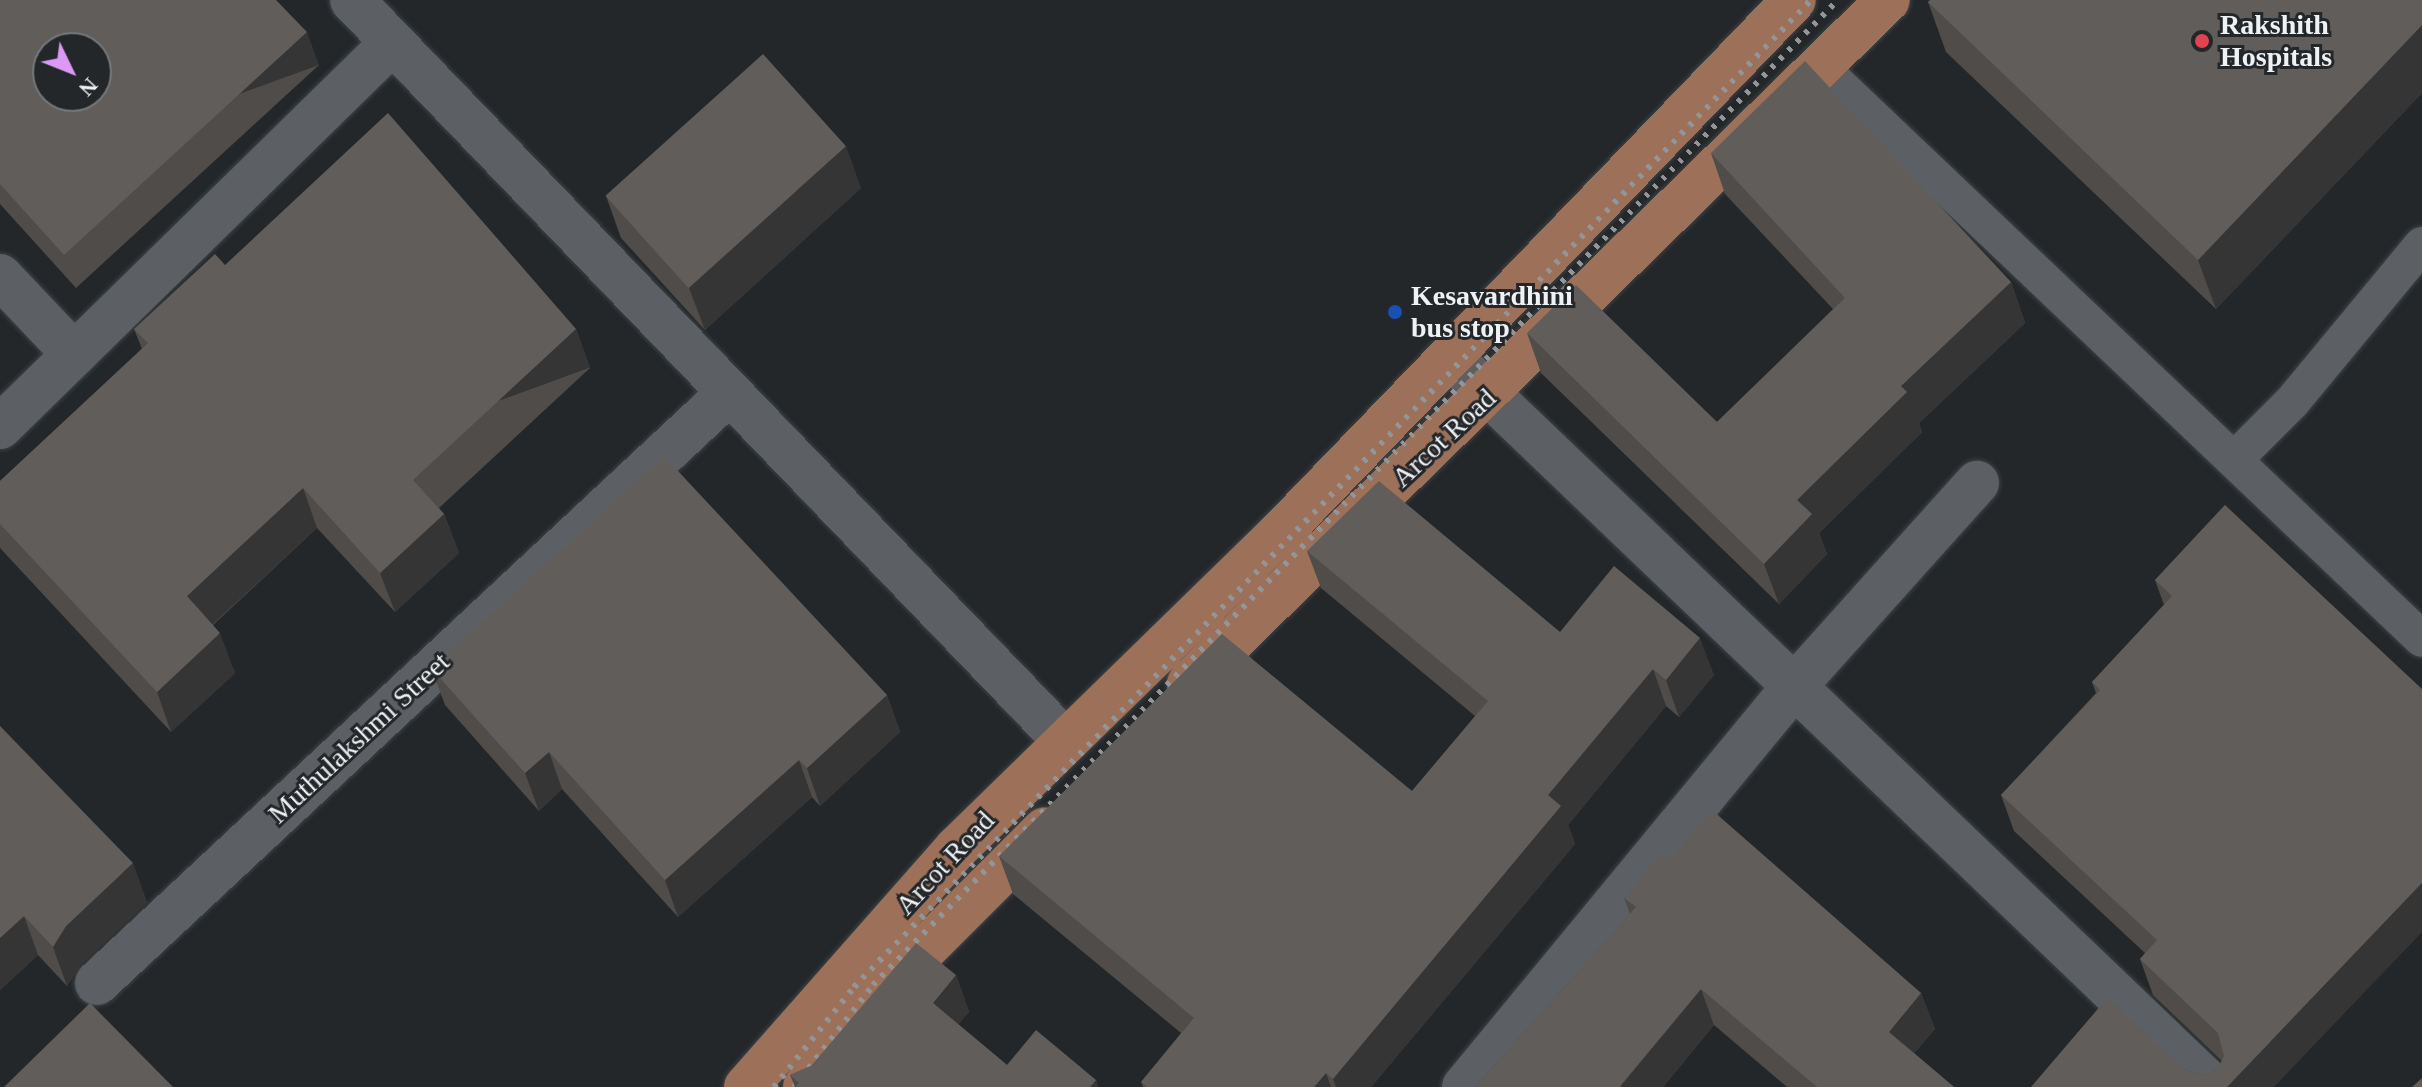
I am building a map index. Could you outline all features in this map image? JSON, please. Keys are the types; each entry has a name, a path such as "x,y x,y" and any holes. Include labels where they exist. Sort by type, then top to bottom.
{"main road":[{"name":"Arcot Road","path":"746,1087 925,882 1450,357 1794,0"},
{"name":"Arcot Road","path":"1161,710 1491,394 1888,0"},
{"name":"Arcot Road","path":"805,1087 870,1004 1072,802"}],"street":[{"path":"352,0 727,395 1064,740"},
{"path":"0,427 391,44"},
{"path":"0,276 74,354"},
{"path":"1450,357 1792,689 2213,1087"},
{"name":"Muthulakshmi Street","path":"97,983 727,395"},
{"path":"1464,1087 1792,689 1977,483"}],"lane":[{"path":"1820,67 2086,325 2237,457 2422,639"},
{"path":"2237,457 2292,402 2422,245"}],"building":[{"path":"0,0 276,0 307,32 64,255 0,184"},
{"path":"2422,0 2422,25 2198,260 1928,2"},
{"path":"763,54 846,146 688,288 605,196"},
{"path":"1805,61 2011,282 1901,386 1907,392 1797,500 1812,514 1764,564 1527,333 1576,285 1717,422 1845,298 1711,153"},
{"path":"388,113 576,329 413,480 444,514 380,573 303,488 187,596 220,633 157,692 0,524 0,481 148,343 134,329 215,254 225,265"},
{"path":"664,456 887,695 807,768 799,760 665,880 549,752 525,773 431,668"},
{"path":"1379,481 1560,632 1614,566 1700,638 1666,680 1653,669 1548,795 1561,806 1333,1079 1326,1073 1314,1087 1147,1087 1141,1082 1194,1018 999,856 1222,634 1412,791 1488,701 1307,551"},
{"path":"2225,505 2422,689 2422,883 2227,1087 2031,1087 2108,997 2183,1069 2206,1075 2218,1068 2224,1056 2218,1033 2140,959 2157,940 2001,795 2100,690 2092,682 2172,596 2155,580"},
{"path":"0,726 133,863 66,926 53,947 24,916 0,938"},
{"path":"1712,810 1921,993 1889,1032 1954,1087 1817,1087 1701,989 1621,1087 1475,1087 1636,907 1624,898 1662,853 1670,859"},
{"path":"916,943 956,975 933,1003 1007,1065 1036,1030 1096,1080 1090,1087 796,1087 799,1083 790,1075 811,1066"},
{"path":"90,1003 173,1087 4,1087"},
{"path":"2422,1078 2422,1087 2412,1087"}],"railway":[{"path":"774,1087 854,987 1811,0"},
{"path":"794,1087 873,985 1838,0"}],"place":[{"name":"Rakshith Hospitals","path":"2202,41"},
{"name":"Kesavardhini bus stop","path":"1395,312"}]}
